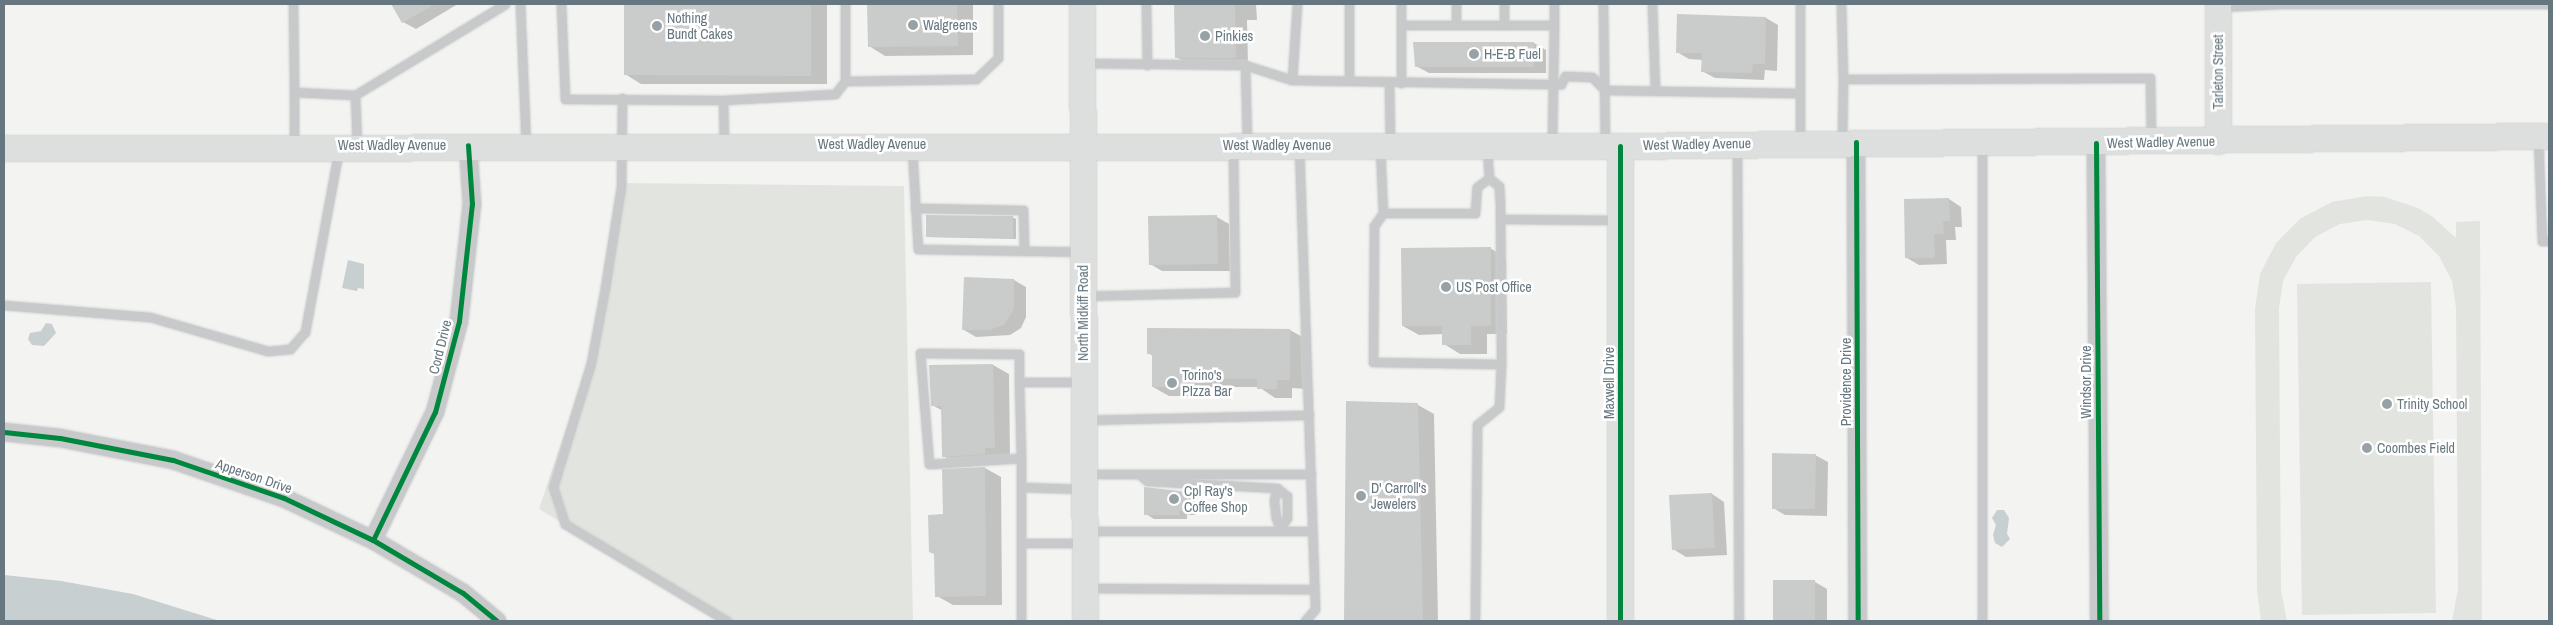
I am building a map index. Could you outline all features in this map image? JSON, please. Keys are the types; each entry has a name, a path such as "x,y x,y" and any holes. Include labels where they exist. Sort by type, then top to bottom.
{"main road":[{"name":"North Midkiff Road","path":"1082,4 1085,621"},
{"name":"Tarleton Street","path":"2218,6 2218,141"},
{"name":"West Wadley Avenue","path":"4,148 624,144 1613,146 1849,142 2096,143 2544,136"},
{"name":"Maxwell Drive","path":"1613,146 1620,220 1620,621"}],"street":[{"name":"Providence Drive","path":"1849,142 1858,621"},
{"name":"Windsor Drive","path":"2096,143 2099,621"},
{"name":"Cord Drive","path":"373,540 435,412 459,321 472,204 468,145"},
{"name":"Apperson Drive","path":"4,432 60,438 173,460 284,498 373,540 463,593 497,621"}],"lane":[{"path":"293,4 294,146"},
{"path":"294,92 355,95 505,4"},
{"path":"520,4 526,145"},
{"path":"561,4 564,99 723,100 835,94 845,81 845,4"},
{"path":"845,81 976,79 998,58 998,4"},
{"path":"1146,4 1147,65"},
{"path":"1292,80 1297,4"},
{"path":"1349,4 1349,82"},
{"path":"1401,4 1401,83"},
{"path":"1456,4 1456,25"},
{"path":"1504,4 1504,25"},
{"path":"1552,146 1554,4"},
{"path":"1603,4 1604,90 1613,146"},
{"path":"1652,4 1655,90"},
{"path":"1800,4 1800,143"},
{"path":"1841,4 1843,79 1849,142"},
{"path":"2218,6 2278,4 2549,4"},
{"path":"1401,25 1554,25"},
{"path":"1082,63 1245,65 1292,80 1561,84 1565,76 1592,77 1604,90 1800,93"},
{"path":"1083,296 1235,292 1245,65"},
{"path":"1843,79 2150,78 2151,142"},
{"path":"1389,82 1383,212 1374,226 1374,362 1501,364"},
{"path":"4,305 150,316 268,351 290,349 305,332 348,145 355,95"},
{"path":"622,98 624,144 621,186 591,363 553,487 565,524 727,621"},
{"path":"723,100 724,144"},
{"path":"2544,136 2542,241 2549,241"},
{"path":"1982,142 1982,621"},
{"path":"911,144 918,249 1082,252"},
{"path":"1737,144 1738,621"},
{"path":"1299,145 1315,609 1305,621"},
{"path":"1475,621 1477,425 1499,407 1501,364 1499,186 1489,178 1487,146"},
{"path":"1383,212 1476,214 1477,187 1489,178"},
{"path":"915,208 1023,210 1024,251"},
{"path":"1500,220 1620,220"},
{"path":"1021,458 929,464 920,353 1018,354 1021,458 1021,621"},
{"path":"1019,382 1083,382"},
{"path":"1085,420 1309,415"},
{"path":"1021,487 1139,474 1311,474"},
{"path":"1139,474 1147,481 1278,488 1274,500 1276,518 1281,528"},
{"path":"1021,543 1085,537 1281,528 1311,531"},
{"path":"1085,588 1313,589"}],"shaded area":[{"path":"620,183 904,186 913,621 724,621 539,509 590,356"},
{"path":"2367,196 2385,197 2418,208 2433,217 2456,238 2456,222 2480,221 2482,621 2452,621 2458,589 2456,308 2452,281 2439,256 2419,236 2395,224 2367,220 2340,224 2315,237 2296,257 2283,281 2279,308 2281,590 2287,621 2261,621 2257,590 2255,309 2260,274 2276,243 2301,218 2332,202"},
{"path":"348,260 364,264 364,289 358,288 357,291 342,288"},
{"name":"Coombes Field","path":"2431,282 2436,613 2302,615 2297,284"},
{"path":"46,323 52,324 56,333 44,346 32,345 28,339 30,333 41,331"},
{"path":"1997,510 2004,510 2009,518 2007,534 2010,539 2002,547 1995,543 1993,535 1996,525 1992,518"},
{"path":"4,575 61,581 133,594 220,621 4,621"}],"building":[{"path":"391,4 435,4 402,23"},
{"path":"624,4 811,4 811,76 624,75"},
{"name":"Walgreens","path":"867,4 957,4 958,46 868,47"},
{"name":"Pinkies","path":"1174,4 1235,4 1236,58 1175,58"},
{"path":"1677,14 1766,17 1765,64 1753,64 1752,73 1701,72 1702,53 1676,53"},
{"name":"H-E-B Fuel","path":"1413,42 1534,42 1534,67 1415,67"},
{"path":"1949,198 1950,221 1943,221 1944,234 1934,234 1935,258 1905,258 1904,199"},
{"path":"926,215 1013,216 1013,238 926,237"},
{"path":"1217,215 1218,264 1149,265 1148,216"},
{"name":"US Post Office","path":"1491,247 1491,326 1471,326 1471,345 1442,345 1442,326 1402,326 1401,248"},
{"path":"964,277 1014,279 1014,309 1004,325 989,330 962,330"},
{"path":"1147,328 1290,329 1290,380 1277,380 1277,389 1257,389 1257,379 1186,378 1186,388 1152,387 1152,354 1147,354"},
{"path":"993,364 995,448 985,448 985,454 942,457 941,406 931,406 929,365"},
{"path":"1346,401 1418,403 1423,621 1344,621"},
{"path":"1772,453 1816,454 1815,509 1772,509"},
{"path":"985,467 986,596 935,597 934,554 929,552 928,515 943,514 942,469"},
{"name":"Cpl Ray's Coffee Shop","path":"1144,487 1188,492 1188,511 1179,511 1180,515 1144,515"},
{"path":"1712,493 1715,548 1672,550 1669,495"},
{"path":"1773,580 1815,580 1815,621 1773,621"}],"cycle path":[{"path":"1856,142 1858,621"},
{"path":"2096,143 2099,621"},
{"path":"373,540 435,412 459,321 472,204 468,145"},
{"path":"1620,146 1620,621"},
{"path":"4,432 60,438 173,460 284,498 373,540 463,593 497,621"}],"place":[{"name":"Walgreens","path":"913,25"},
{"name":"Nothing Bundt Cakes","path":"657,26"},
{"name":"Pinkies","path":"1205,36"},
{"name":"H-E-B Fuel","path":"1474,54"},
{"name":"US Post Office","path":"1446,287"},
{"name":"Torino's PIzza Bar","path":"1172,383"},
{"name":"Trinity School","path":"2387,404"},
{"name":"Coombes Field","path":"2367,448"},
{"name":"D' Carroll's Jewelers","path":"1361,496"},
{"name":"Cpl Ray's Coffee Shop","path":"1174,499"}]}
